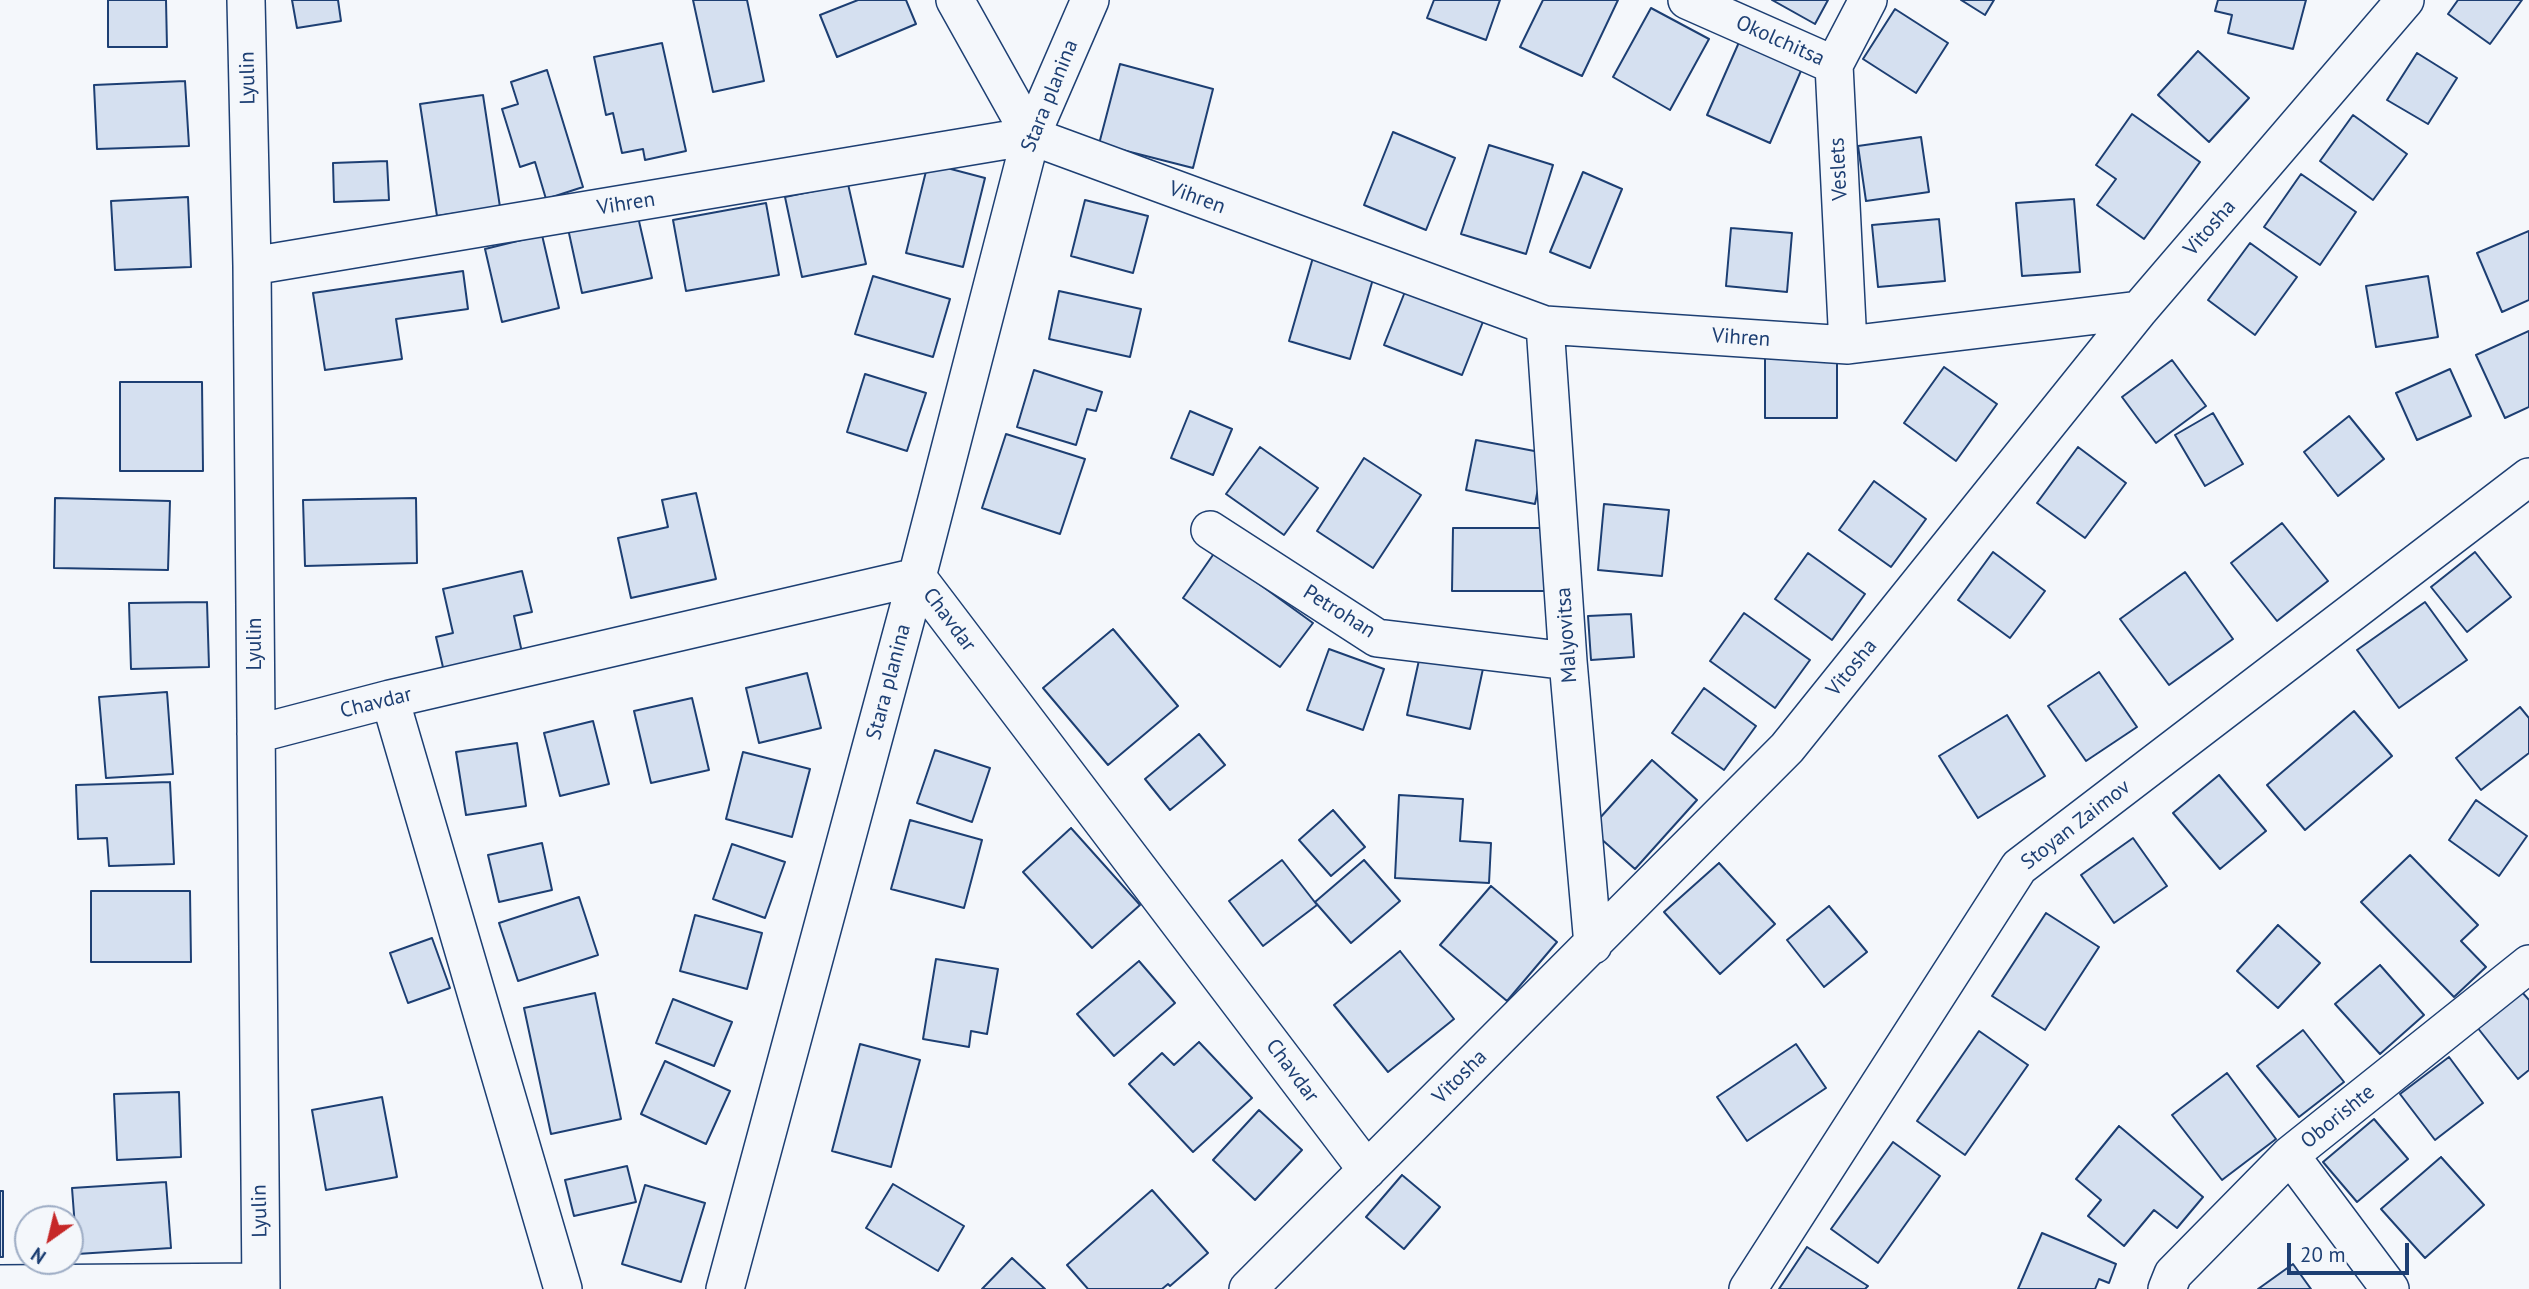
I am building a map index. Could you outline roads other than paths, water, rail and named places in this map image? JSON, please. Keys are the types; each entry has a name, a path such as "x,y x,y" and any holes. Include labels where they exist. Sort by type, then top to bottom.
{"street":[{"name":"Lyulin","path":"246,0 252,266 261,1286"},
{"path":"955,0 1031,136"},
{"name":"Stara planina","path":"725,1289 917,577 1031,136 1090,0"},
{"name":"Okolchitsa","path":"1687,0 1834,65"},
{"path":"1834,65 1868,0"},
{"name":"Vitosha","path":"1248,1289 1787,748 2139,310 2405,0"},
{"name":"Veslets","path":"1834,65 1847,345"},
{"name":"Vihren","path":"252,266 1031,136 1545,325 1847,345 2139,310"},
{"name":"Malyovitsa","path":"1545,325 1568,661 1593,945"},
{"name":"Stoyan Zaimov","path":"1748,1289 2019,867 2529,477"},
{"name":"Petrohan","path":"1210,530 1377,638 1568,661"},
{"name":"Chavdar","path":"256,734 390,699 917,577 1367,1170"},
{"path":"390,699 563,1289"},
{"name":"Oborishte","path":"2167,1289 2173,1274 2290,1155 2529,964"},
{"path":"2290,1155 2390,1289"},
{"path":"0,1284 261,1286"}]}
